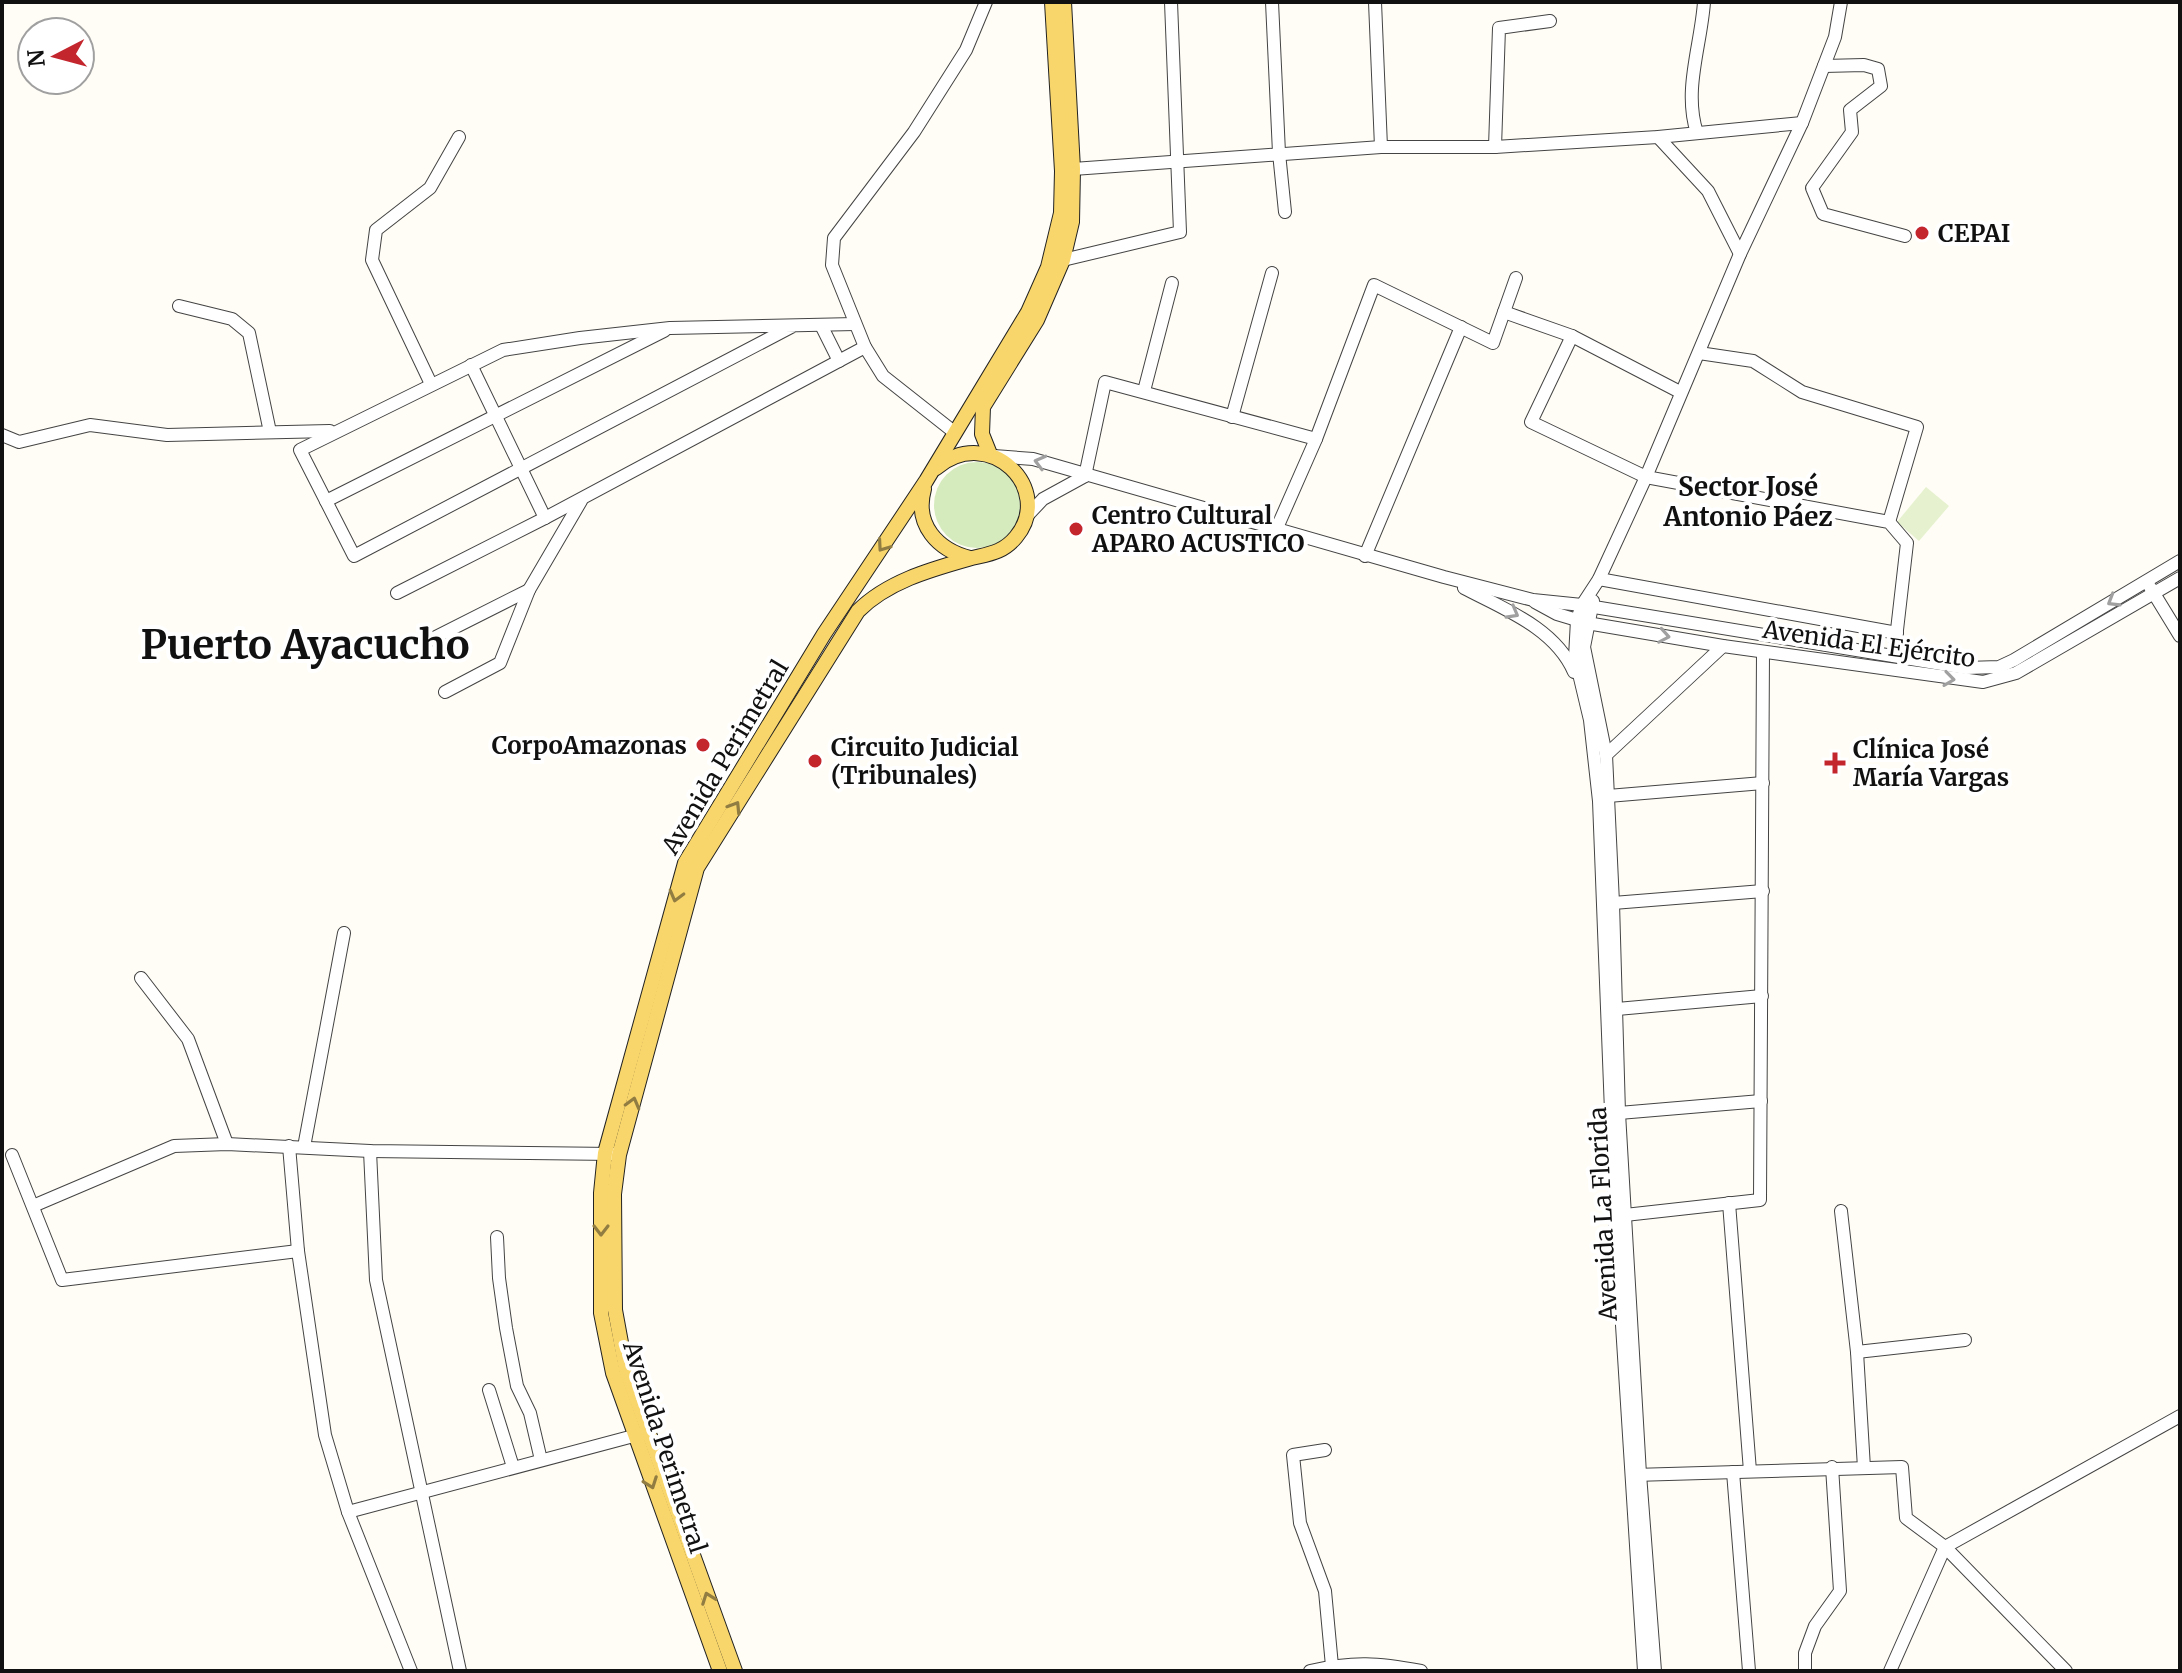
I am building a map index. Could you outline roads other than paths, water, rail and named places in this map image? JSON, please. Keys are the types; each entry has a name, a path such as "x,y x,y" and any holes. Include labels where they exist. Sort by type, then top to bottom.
{"main road":[{"name":"Avenida Perimetral","path":"612,1154 685,863 824,634 926,481 1028,312 1048,267 1061,213 1062,171 1052,2"},
{"path":"992,455 982,434 983,407 1037,320 1063,260 1072,222 1073,169 1064,2"},
{"path":"971,452 992,455 1010,466 1021,480 1027,498 1026,517 1019,534 1006,548 989,556 970,558 946,550 928,531 922,515 926,481 938,466 953,456 971,452"},
{"name":"Avenida Perimetral","path":"735,1671 641,1434 613,1373 601,1313 601,1193 697,868 858,611 885,588 970,558"},
{"name":"Avenida Perimetral","path":"641,1434 720,1671"}],"street":[{"path":"954,432 883,376 865,347 832,265 834,238 914,132 966,50 986,2"},
{"path":"1063,260 1180,232 1171,2"},
{"path":"1272,2 1285,212"},
{"path":"1375,2 1381,147"},
{"path":"1697,133 1690,113 1691,88 1704,2"},
{"path":"1644,1671 1635,1475 1610,1113 1599,801 1590,720 1575,657 1587,605 1646,477 1740,254 1802,123 1835,37 1841,2"},
{"path":"1495,147 1499,28 1550,21"},
{"path":"1824,66 1864,65 1878,69 1881,86 1850,110 1852,132 1812,188 1812,194 1823,214 1905,236"},
{"path":"1073,169 1381,147 1495,147 1658,137 1802,123"},
{"path":"431,384 372,260 372,246 376,230 430,188 459,137"},
{"path":"1658,137 1708,191 1740,254"},
{"path":"1232,417 1272,273"},
{"path":"1276,530 1316,439 1374,285 1493,343 1516,278"},
{"path":"1144,391 1172,283"},
{"path":"179,306 232,319 249,333 270,432"},
{"path":"1504,312 1572,336 1680,392"},
{"path":"793,326 354,556 300,450 503,350 670,328 855,324"},
{"path":"821,325 839,361"},
{"path":"1365,556 1461,327"},
{"path":"326,501 670,328"},
{"path":"1572,336 1531,422 1646,477 1889,522 1907,543 1894,656"},
{"path":"397,593 545,518 865,347"},
{"path":"1699,353 1753,361 1802,392 1917,427 1889,522"},
{"path":"471,365 545,518"},
{"path":"1026,517 1043,499 1085,476 1105,382 1316,439"},
{"path":"2,435 19,442 90,425 167,435 336,431"},
{"name":"Avenida El Ejército","path":"992,455 1033,459 1365,556 1533,600 1587,605 1966,668 1999,667 2180,561"},
{"path":"445,692 500,663 529,590 582,498"},
{"path":"1444,577 1535,627 1564,655 1580,686"},
{"name":"Avenida El Ejército","path":"1533,600 1557,614 1582,621 1723,646 1983,682 2016,673 2180,578"},
{"path":"1599,579 1897,633"},
{"path":"2146,581 2180,636"},
{"path":"408,651 529,590"},
{"name":"Avenida La Florida","path":"1582,621 1585,662 1597,704 1606,755 1635,1475 1655,1671"},
{"path":"1606,755 1723,646"},
{"path":"1625,1215 1760,1200 1763,652"},
{"path":"1608,796 1763,783"},
{"path":"1613,903 1763,891"},
{"path":"304,1147 344,933"},
{"path":"141,978 188,1039 227,1144"},
{"path":"1617,1009 1762,996"},
{"path":"1619,1113 1761,1101"},
{"path":"33,1206 174,1146 227,1144 370,1151 612,1154"},
{"path":"289,1146 298,1251 325,1435 348,1512 411,1671"},
{"path":"370,1151 376,1280 460,1671"},
{"path":"12,1155 62,1280 298,1251"},
{"path":"1729,1203 1750,1471"},
{"path":"1841,1211 1857,1352 1864,1468"},
{"path":"497,1237 499,1278 511,1357 517,1386 530,1413 541,1460"},
{"path":"1857,1352 1965,1340"},
{"path":"489,1390 513,1467"},
{"path":"1890,1671 1945,1547 2180,1416"},
{"path":"348,1512 641,1434"},
{"path":"1325,1450 1293,1455 1300,1523 1325,1591 1332,1666"},
{"path":"1805,1671 1805,1653 1815,1626 1840,1591 1832,1467"},
{"path":"1635,1475 1902,1467 1906,1518 1945,1547 2066,1671"},
{"path":"1733,1472 1749,1671"},
{"path":"1310,1671 1375,1662 1421,1671"}],"place":[{"name":"CEPAI","path":"1922,233"},
{"name":"Centro Cultural APARO ACUSTICO","path":"1076,529"},
{"name":"CorpoAmazonas","path":"703,745"},
{"name":"Circuito Judicial (Tribunales)","path":"815,761"},
{"name":"Clínica José María Vargas","path":"1835,763"}],"district":[{"name":"Sector José Antonio Páez","path":"1748,501"},
{"name":"Puerto Ayacucho","path":"305,645"}]}
